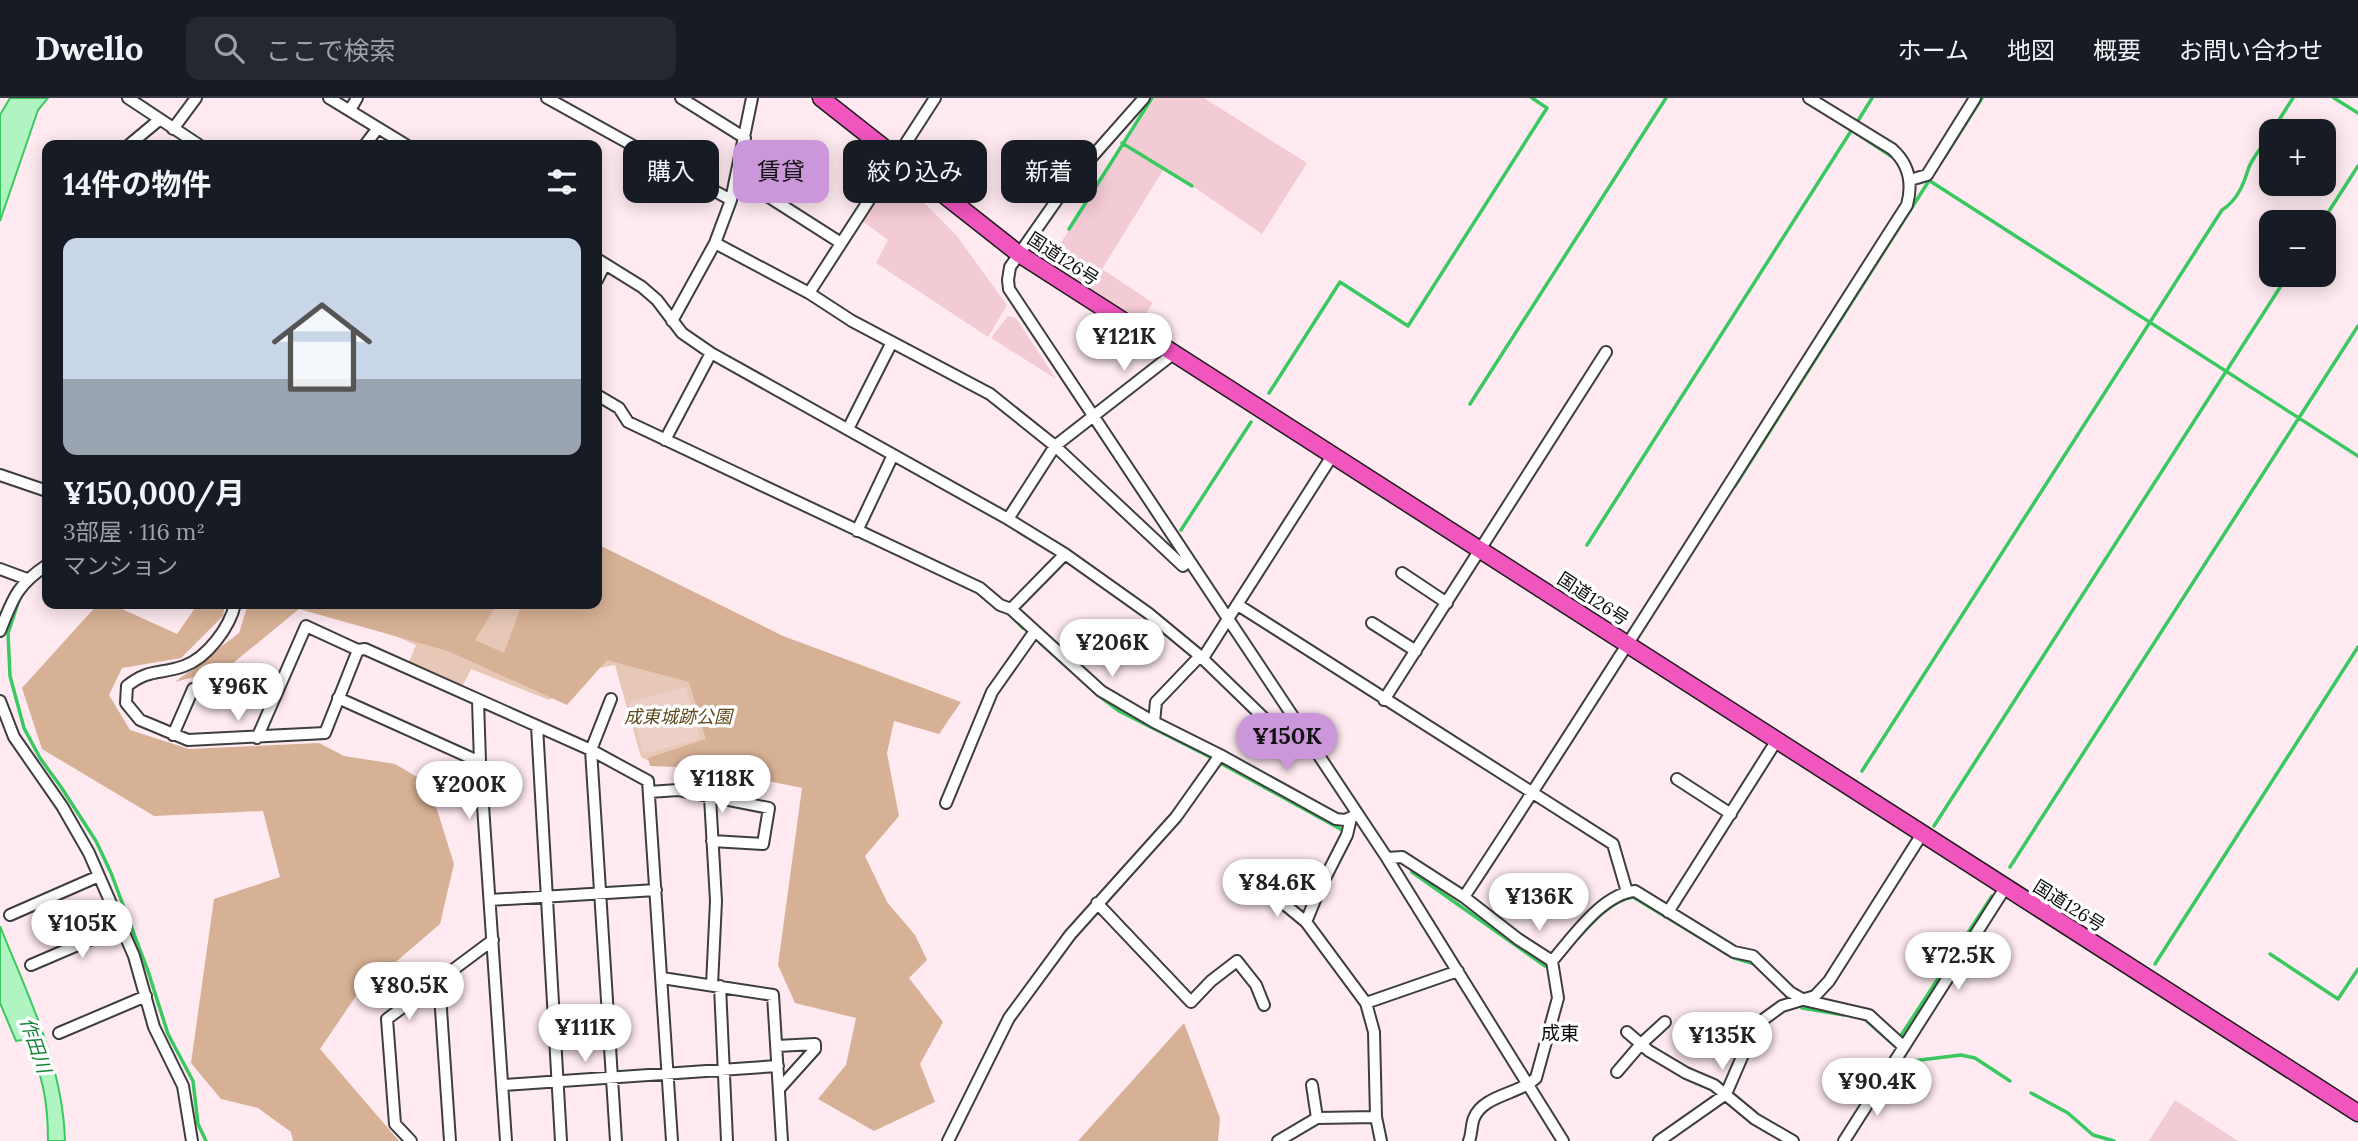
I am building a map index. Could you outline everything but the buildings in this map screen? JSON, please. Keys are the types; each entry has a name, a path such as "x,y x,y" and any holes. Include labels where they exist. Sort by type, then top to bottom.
{"highway":[{"name":"国道126号","path":"821,98 876,140"},
{"name":"国道126号","path":"956,203 1019,254 1173,354 2358,1113"}],"street":[{"path":"128,98 191,140"},
{"path":"173,129 197,98"},
{"path":"329,98 398,140"},
{"path":"350,110 357,98"},
{"path":"547,98 731,200"},
{"path":"681,98 745,138 752,98"},
{"path":"907,140 935,98"},
{"path":"1144,98 1068,184 1008,272 1009,289 1299,726 1354,816 1387,858 1563,1141"},
{"path":"1464,897 1907,205 1910,180 1904,162 1892,149 1809,98"},
{"path":"1910,180 1927,175 1975,98"},
{"path":"136,140 159,120"},
{"path":"369,140 378,128"},
{"path":"672,321 715,243 733,190"},
{"path":"778,203 841,243"},
{"path":"809,293 867,203"},
{"path":"715,243 809,293 852,321 990,394 1055,446 1183,566 1189,561"},
{"path":"602,263 642,287 657,300 682,332 711,353 1008,519 1065,554 1148,613 1202,657 1266,720 1273,724 1299,726"},
{"path":"848,429 892,342"},
{"path":"1384,699 1606,352"},
{"path":"666,436 711,353"},
{"path":"1008,519 1055,446 1173,354"},
{"path":"602,399 623,414 628,422 666,436 980,588 1035,631 1101,691 1217,759 1336,819 1345,820 1354,816"},
{"path":"859,528 893,455"},
{"path":"1154,722 1156,702 1202,657 1332,456"},
{"path":"0,475 42,489"},
{"path":"1007,608 1065,554"},
{"path":"0,631 13,598 27,579 42,568"},
{"path":"0,569 27,579"},
{"path":"1402,573 1447,603"},
{"path":"1238,605 1613,844 1627,892"},
{"path":"234,609 232,618 215,643 186,666 142,674 127,686 126,704 140,720 188,740 325,733 358,650"},
{"path":"1372,623 1416,651"},
{"path":"257,738 306,626 358,650 365,649 591,750 648,781 672,1141"},
{"path":"946,803 992,692 1035,631"},
{"path":"173,735 193,689 279,684"},
{"path":"338,698 480,762"},
{"path":"611,699 591,750 616,1141"},
{"path":"0,701 14,737 62,806 89,853 134,956 154,1027 183,1086 192,1141"},
{"path":"478,701 506,1141"},
{"path":"537,726 561,1141"},
{"path":"1668,912 1777,740"},
{"path":"948,1141 1009,1018 1070,935 1176,817 1217,759"},
{"path":"1677,779 1731,814"},
{"path":"649,792 678,790 769,808 763,844 712,841"},
{"path":"710,797 716,901 716,986 727,1141"},
{"path":"1306,922 1354,816"},
{"path":"1658,1141 1726,1094 1752,1036 1764,1019 1782,1006 1815,996 1829,981 1922,834"},
{"path":"1387,858 1402,856 1552,961 1558,998 1536,1078 1529,1085 1491,1101 1480,1109 1474,1118 1469,1141"},
{"path":"10,915 99,876"},
{"path":"1844,1141 2005,888"},
{"path":"490,900 656,890"},
{"path":"1552,961 1592,915 1627,892 1635,891 1734,952 1754,956 1790,992 1804,1000 1869,1015 1903,1047"},
{"path":"1263,892 1283,903 1306,922 1366,1003 1374,1032 1376,1117 1381,1141"},
{"path":"1097,903 1191,1002 1211,981 1237,961 1256,985 1264,1005"},
{"path":"31,965 120,927"},
{"path":"411,1141 395,1124 387,1019 493,940"},
{"path":"1366,1003 1458,971"},
{"path":"662,978 774,995 782,1141"},
{"path":"439,980 450,1141"},
{"path":"59,1033 146,996"},
{"path":"1617,1072 1665,1022"},
{"path":"1627,1032 1649,1051 1686,1073 1714,1085 1755,1119 1793,1141"},
{"path":"777,1046 815,1044 816,1049 779,1089"},
{"path":"503,1085 778,1066"},
{"path":"1312,1085 1317,1118"},
{"path":"1278,1141 1317,1118 1376,1117"}],"shaded area":[{"path":"1155,98 1204,98 1307,163 1262,234 1165,167 1102,269 1153,303 1141,321 1049,261 1087,203 1097,203 1097,187"},
{"path":"872,203 924,203 956,235 1007,305 988,337 876,263 888,240 861,220"},
{"path":"1008,316 1016,318 1056,379 991,338"},
{"path":"602,546 783,636 961,702 939,734 894,721 887,753 899,816 865,856 887,902 915,935 927,960 909,978 943,1022 920,1064 935,1102 874,1131 818,1099 846,1065 856,1018 795,1003 778,965 802,788 706,768 650,766 648,758 706,739 689,682 607,660 567,705 448,651 299,609 494,609 475,640 504,653 520,609 602,609"},
{"path":"93,609 122,609 177,634 194,609 224,609 223,616 181,658 122,668 109,695 130,730 189,749 319,743 344,756 395,764 429,784 454,864 440,924 356,996 320,1049 399,1141 293,1141 291,1132 258,1108 221,1099 191,1063 214,899 280,877 263,811 154,816 42,749 22,688"},
{"path":"246,609 299,609 227,668 175,682 239,633"},
{"path":"1184,1023 1220,1118 1218,1141 1078,1141"},
{"path":"2175,1100 2238,1141 2149,1141"}],"green space":[{"name":"成東城跡公園","path":"333,609 590,609 716,689 718,764 653,763 641,757 615,665 593,669 549,700 471,669 463,685 409,662 416,645"},
{"path":"686,687 700,739 643,754 629,702"}],"water":[{"path":"10,98 48,98 38,110 0,221 0,115"},
{"name":"作田川","path":"0,926 51,1058 63,1113 65,1141 48,1141 45,1100 33,1053 28,1039 16,1041 0,1003"}],"waterway":[{"path":"1069,229 1152,98"},
{"path":"1269,393 1340,282 1408,326 1547,108 1532,98"},
{"path":"1470,404 1666,98"},
{"path":"1856,124 1872,98"},
{"path":"1944,158 1982,98"},
{"path":"2280,119 2293,98"},
{"path":"2334,98 2358,113"},
{"path":"1842,124 1897,160"},
{"path":"1587,545 1851,131"},
{"path":"1122,143 1192,186"},
{"path":"1862,771 2222,210 2236,196 2259,151"},
{"path":"2330,210 2358,166"},
{"path":"1735,486 1932,176"},
{"path":"1930,181 2358,456"},
{"path":"1934,826 2280,287"},
{"path":"2010,867 2358,326"},
{"path":"1181,530 1251,422"},
{"path":"990,590 1005,603"},
{"path":"19,600 8,633 10,676 24,728 40,758 96,841 111,873 148,971 168,1034 193,1081 198,1124 206,1141"},
{"path":"1005,610 1023,628"},
{"path":"1040,643 1067,667"},
{"path":"2155,964 2358,647"},
{"path":"1098,695 1119,711 1344,831"},
{"path":"1412,872 1545,966"},
{"path":"1900,1037 1992,896"},
{"path":"1578,938 1610,907 1633,897 1734,958 1755,964"},
{"path":"2270,954 2338,999 2358,969"},
{"path":"1802,1008 1844,1015"},
{"path":"1862,1017 1895,1046"},
{"path":"1912,1061 1961,1055 1975,1058 2010,1081"},
{"path":"2031,1093 2068,1113 2093,1135 2114,1141"}],"district":[{"name":"成東","path":"1560,1033"}]}
